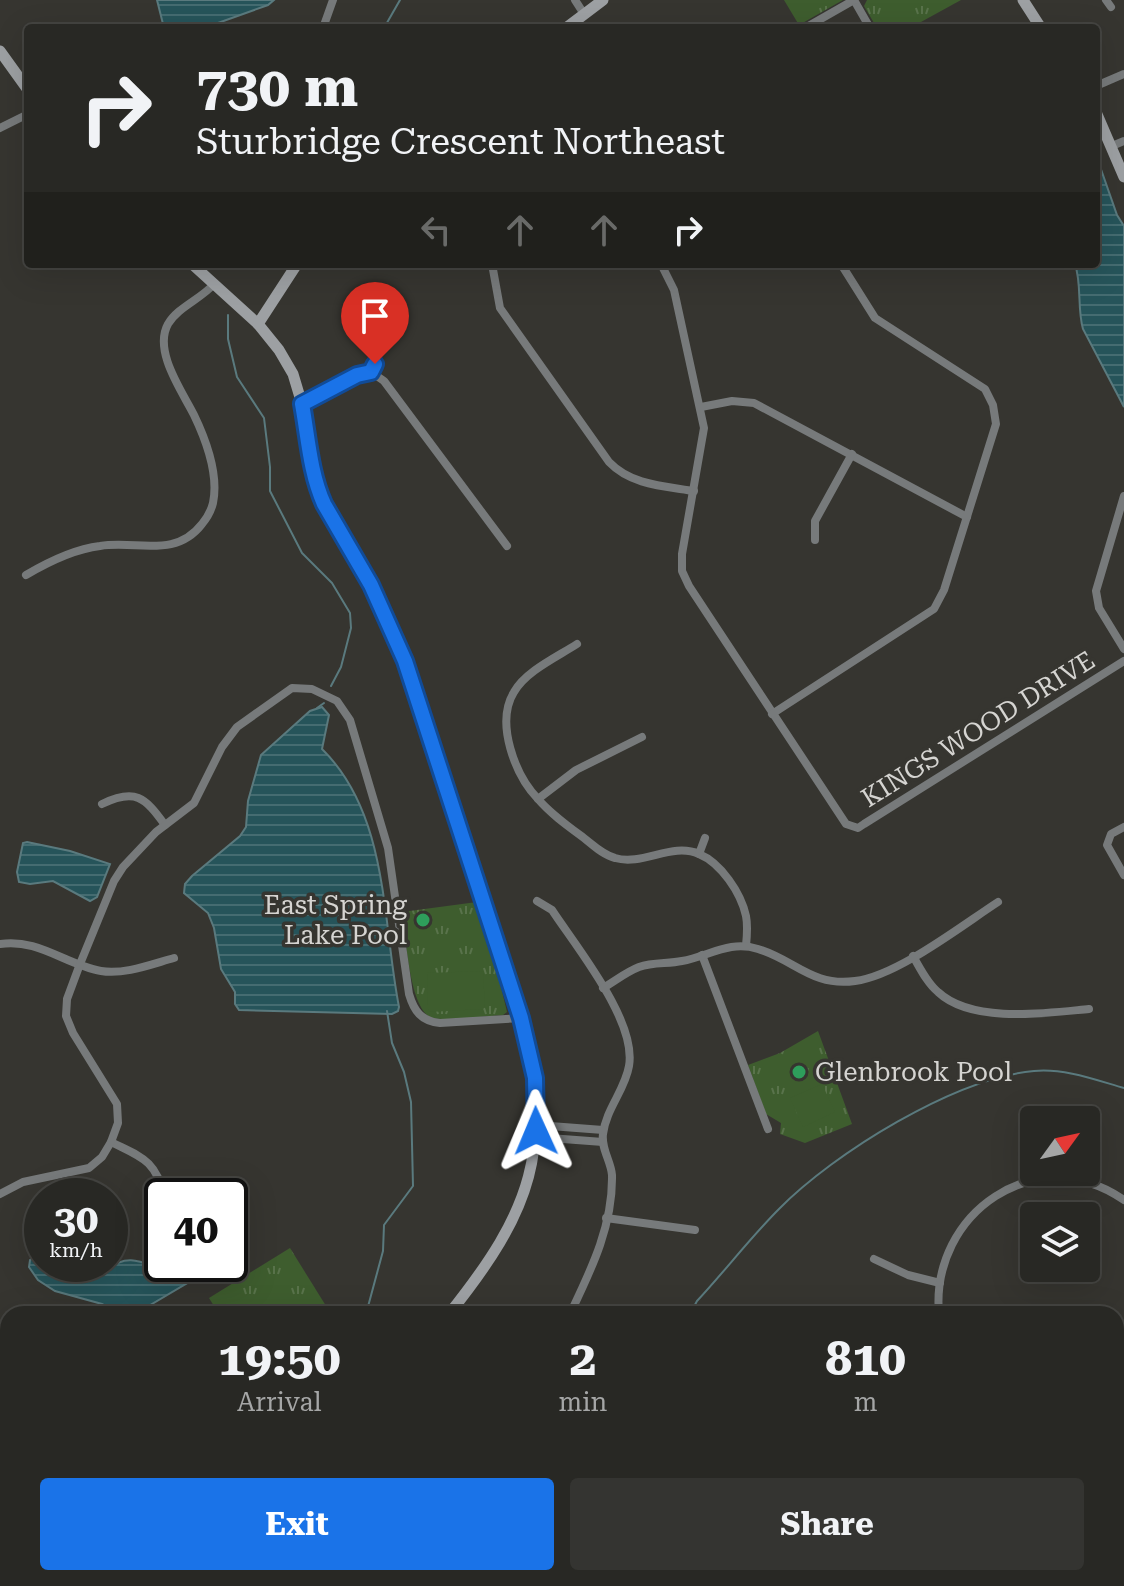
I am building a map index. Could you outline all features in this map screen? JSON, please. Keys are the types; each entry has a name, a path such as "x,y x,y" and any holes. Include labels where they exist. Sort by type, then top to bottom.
{"street":[{"path":"324,24 333,0"},
{"path":"575,0 584,14"},
{"path":"571,24 603,0"},
{"path":"812,24 854,0 868,24"},
{"path":"1023,0 1038,24"},
{"path":"0,51 24,84"},
{"path":"1100,84 1124,74"},
{"path":"0,128 24,116"},
{"path":"1100,120 1124,177"},
{"path":"1112,146 1124,141"},
{"path":"196,268 258,324 288,363 302,404 318,491 371,585 405,661 521,1018 533,1069 536,1131 527,1181 510,1229 455,1306"},
{"path":"258,324 294,268"},
{"path":"493,268 500,308 609,462 626,477 636,481 694,491"},
{"name":"KINGS WOOD DRIVE","path":"663,268 674,290 704,428 682,554 682,571 772,714 842,820 851,827"},
{"path":"772,714 934,609 944,590 996,424 990,396 975,380 875,318 843,268"},
{"path":"26,575 98,546 163,547 178,544 196,532 210,512 214,491 211,462 197,422 171,369 165,334 174,316 214,284"},
{"path":"302,404 373,368 507,546"},
{"path":"701,407 732,401 754,403 967,517"},
{"path":"815,540 815,521 852,454"},
{"path":"1124,496 1096,591 1099,608 1124,649"},
{"path":"577,644 524,680 514,691 508,705 506,720 510,743 523,777 538,799 601,851 617,859 639,860 678,852 699,854 719,869 741,901 747,919 746,946"},
{"name":"KINGS WOOD DRIVE","path":"851,827 864,824 1124,661"},
{"path":"0,1194 23,1182 89,1168 102,1157 111,1142 118,1123 117,1104 73,1033 66,1016 67,999 80,964 118,874 140,848 194,803 232,733 292,688 305,687 337,701 350,720 388,848 412,1005 430,1022 521,1018"},
{"path":"538,799 576,770 642,737"},
{"path":"102,804 122,796 137,797 152,807 165,825"},
{"name":"KINGS WOOD DRIVE","path":"849,838 851,827"},
{"path":"1124,827 1103,838 1124,875"},
{"path":"699,854 705,838"},
{"path":"537,901 552,910 603,988 620,1016 630,1049 626,1078 603,1130 603,1142 612,1172 606,1218 595,1263 574,1306"},
{"path":"603,988 637,968 684,961 725,947 746,946 766,952 807,975 838,982 883,974 998,902"},
{"path":"0,944 34,946 96,971 113,972 174,958"},
{"path":"702,955 768,1129"},
{"path":"913,956 940,995 976,1009 1024,1015 1089,1009"},
{"path":"536,1131 603,1130"},
{"path":"536,1131 603,1142"},
{"path":"111,1142 151,1164 160,1178"},
{"path":"939,1306 940,1283 947,1254 963,1226 984,1204 1013,1186 1042,1177 1071,1177 1100,1185 1124,1200"},
{"path":"606,1218 695,1230"},
{"path":"874,1259 908,1275 940,1283"}],"green space":[{"path":"784,0 843,0 801,24"},
{"path":"867,0 961,0 917,24 875,24 864,6"},
{"path":"477,902 507,1012 467,1018 433,1018 425,1013 414,988 402,912"},
{"path":"483,971 483,1009 430,1012 427,973"},
{"path":"818,1031 852,1124 805,1143 780,1134 781,1123 766,1114 748,1065 780,1053"},
{"path":"822,1084 835,1112 803,1127 790,1098"},
{"path":"290,1248 326,1306 214,1306 209,1298 235,1282 248,1282 248,1274"}],"water":[{"path":"157,0 274,0 215,24 163,24"},
{"path":"1100,166 1124,226 1124,407 1083,329 1076,268 1100,268"},
{"path":"322,707 329,715 322,749 344,776 360,805 379,870 399,1007 392,1014 239,1010 235,1004 235,992 221,969 214,928 208,913 184,893 185,884 192,876 240,836 246,827 248,801 261,755 310,711"},
{"path":"23,843 110,864 97,897 90,901 53,881 19,882 17,872"},
{"path":"128,1260 132,1260 144,1264 144,1282 189,1282 148,1306 106,1306 55,1291 41,1282 128,1282"}],"waterway":[{"path":"386,24 400,0"},
{"path":"228,315 228,339 237,377 264,418 270,491 302,553 332,583 350,613 351,628 341,667 331,686"},
{"path":"317,708 324,703"},
{"path":"368,1306 383,1251 384,1225 413,1186 411,1102 404,1072 392,1043 387,1011"},
{"path":"694,1306 758,1231 803,1187 863,1143 933,1103 1003,1077 1034,1071 1068,1073 1124,1088"}],"place":[{"name":"East Spring Lake Pool","path":"423,920"},
{"name":"Glenbrook Pool","path":"799,1072"}],"route":[{"path":"375,364 371,372 357,375 302,404 318,491 371,585 405,661 521,1018 535,1078 536,1131"}]}
